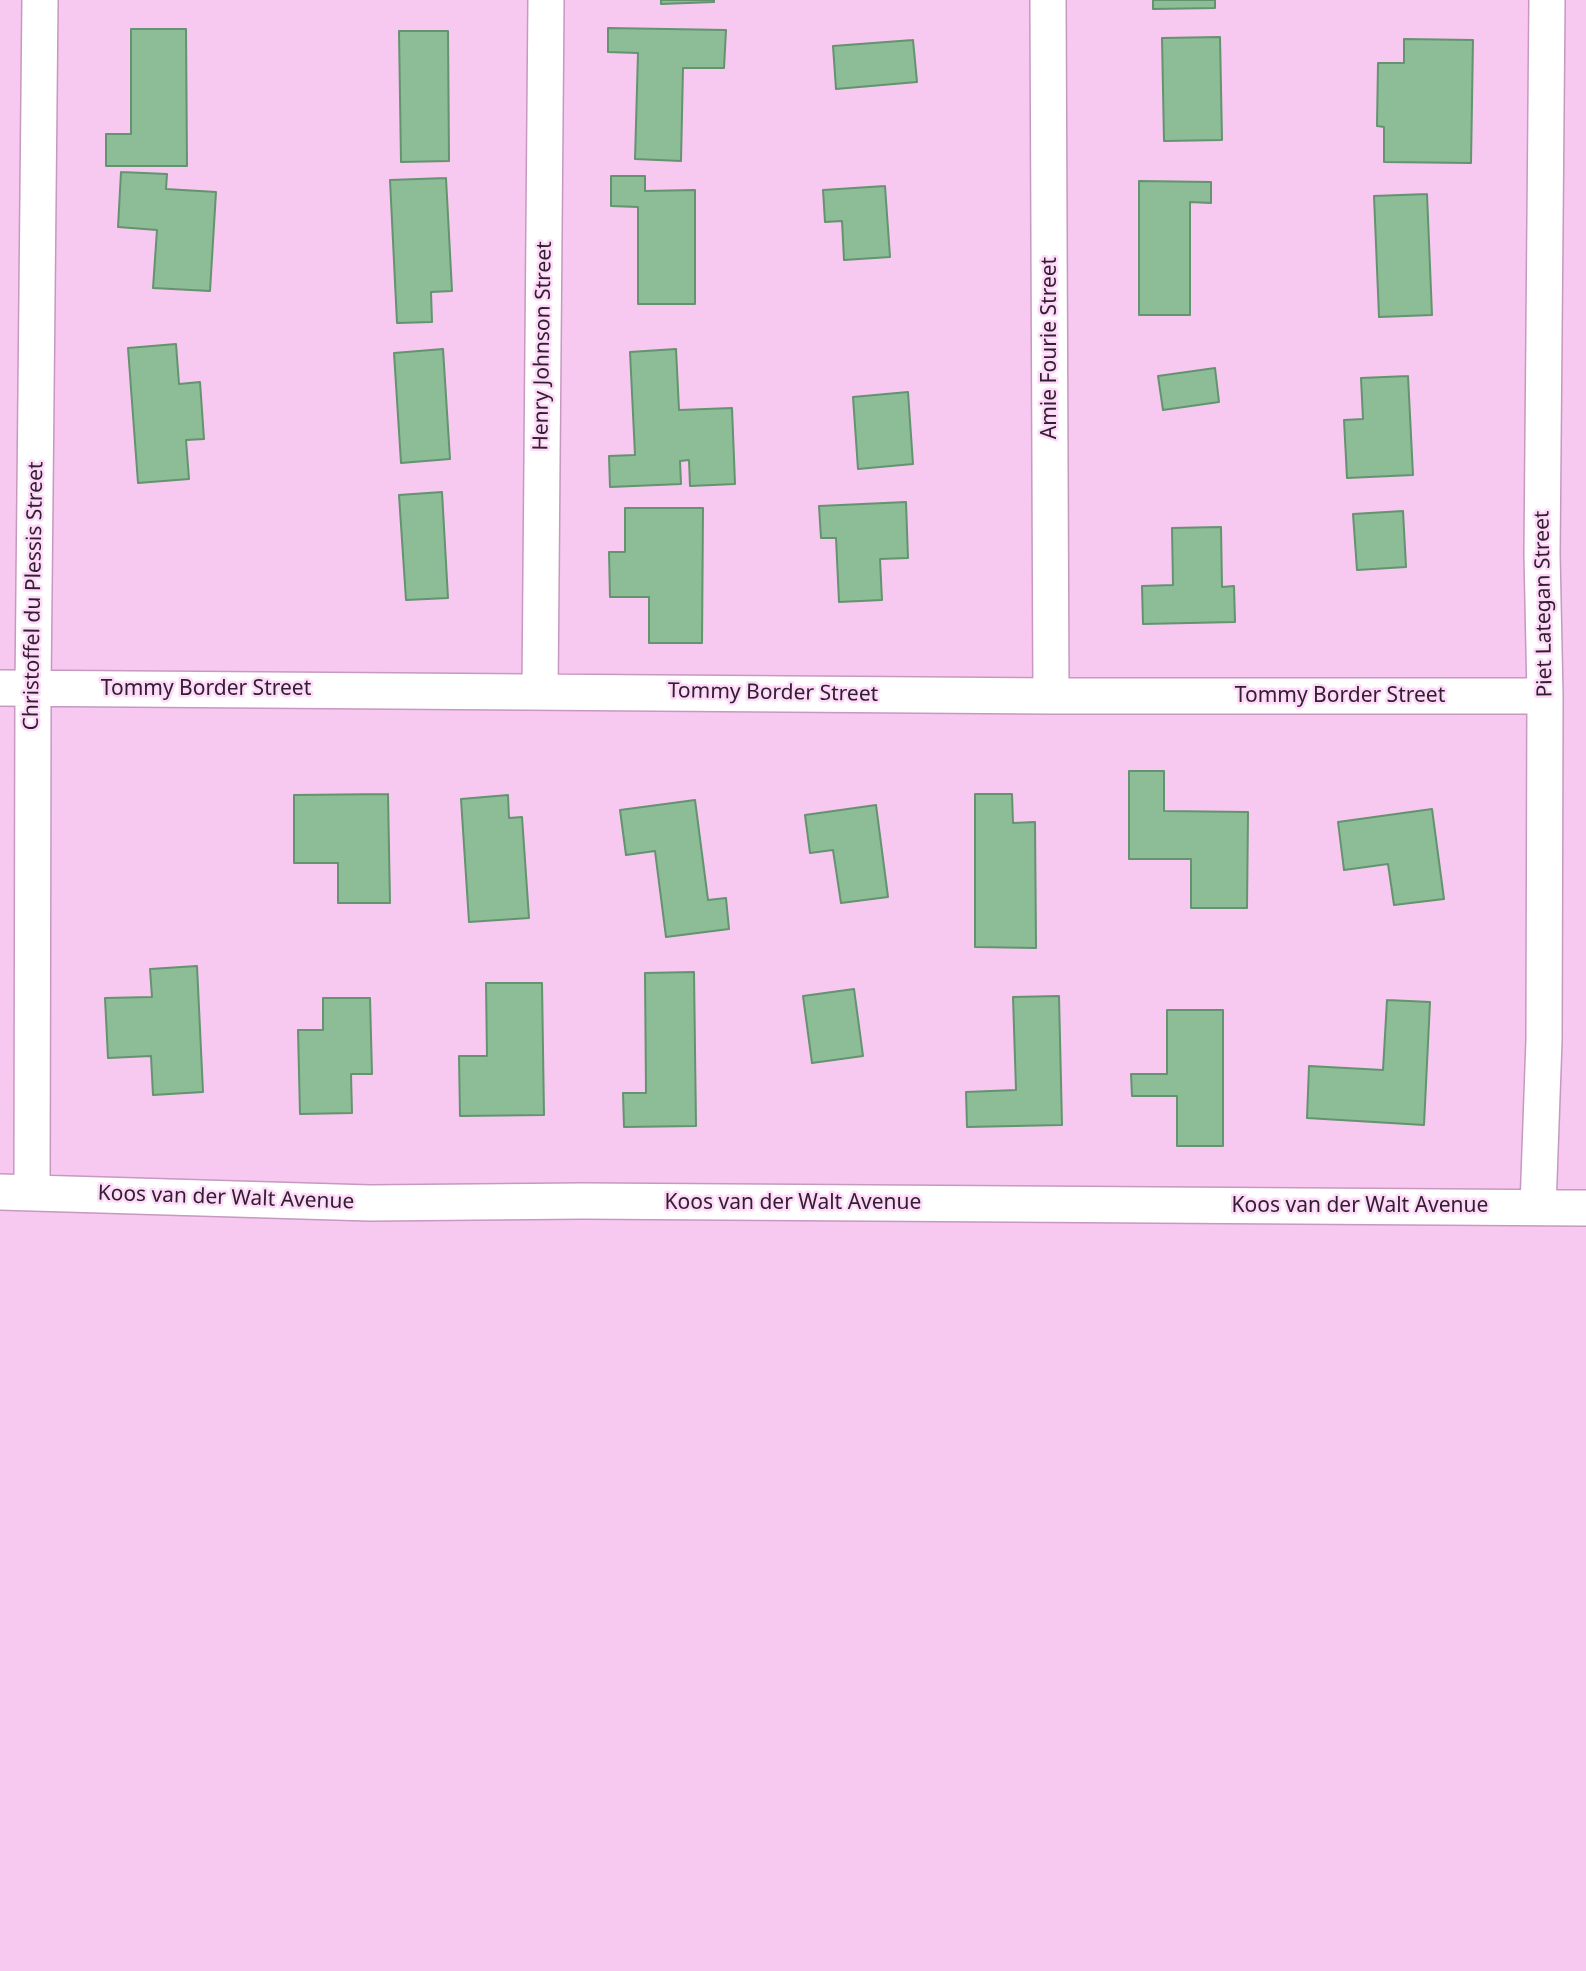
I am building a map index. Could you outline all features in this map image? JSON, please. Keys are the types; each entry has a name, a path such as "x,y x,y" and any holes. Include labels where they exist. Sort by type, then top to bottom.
{"street":[{"name":"Christoffel du Plessis Street","path":"16,1192 16,688 40,0"},
{"name":"Henry Johnson Street","path":"540,691 546,0"},
{"name":"Amie Fourie Street","path":"1048,0 1051,696"},
{"name":"Piet Lategan Street","path":"1538,1208 1544,1040 1545,696 1542,554 1547,0"},
{"name":"Tommy Border Street","path":"16,688 1051,696 1545,696"},
{"name":"Koos van der Walt Avenue","path":"16,1192 370,1203 583,1201 1586,1208"}],"building":[{"path":"661,0 714,0 714,2 661,4"},
{"path":"1153,0 1215,0 1215,8 1153,9"},
{"path":"608,28 726,30 724,68 683,68 681,161 635,159 638,53 608,52"},
{"path":"131,29 186,29 187,166 106,166 106,134 131,134"},
{"path":"399,31 448,31 449,161 401,162"},
{"path":"1220,37 1222,140 1164,141 1162,38"},
{"path":"1404,39 1473,40 1471,163 1384,162 1384,127 1377,126 1378,63 1404,63"},
{"path":"913,40 917,82 836,89 833,46"},
{"path":"121,172 167,174 166,189 216,192 210,291 153,288 157,230 118,227"},
{"path":"611,176 645,176 645,191 695,190 695,304 638,304 638,207 611,206"},
{"path":"446,178 452,291 431,292 432,322 397,323 390,180"},
{"path":"1139,181 1211,182 1211,203 1190,202 1190,315 1139,315"},
{"path":"885,186 890,257 844,260 842,221 825,222 823,190"},
{"path":"1427,194 1432,315 1379,317 1374,196"},
{"path":"176,344 179,384 200,382 204,439 186,440 189,479 138,483 128,348"},
{"path":"443,349 450,459 401,463 394,353"},
{"path":"676,349 679,410 732,408 735,484 690,486 689,460 680,461 681,484 610,487 609,456 635,455 630,352"},
{"path":"1215,368 1219,402 1163,410 1158,376"},
{"path":"1408,376 1413,475 1347,478 1344,420 1363,419 1361,378"},
{"path":"908,392 913,464 858,469 853,397"},
{"path":"442,492 448,598 406,600 399,495"},
{"path":"906,502 908,558 880,559 882,600 839,602 836,538 821,538 819,506"},
{"path":"625,508 703,508 702,643 649,643 649,597 610,597 609,552 625,552"},
{"path":"1403,511 1406,567 1357,570 1353,514"},
{"path":"1221,527 1222,587 1234,586 1235,622 1143,624 1142,586 1173,585 1172,528"},
{"path":"1129,771 1164,771 1164,811 1248,812 1247,908 1191,908 1191,859 1129,859"},
{"path":"388,794 390,903 338,903 338,863 294,863 294,795"},
{"path":"975,794 1012,794 1013,823 1035,822 1036,948 975,947"},
{"path":"508,795 509,818 522,817 529,918 469,922 461,799"},
{"path":"695,800 708,900 726,898 729,929 666,937 655,851 626,855 620,810"},
{"path":"876,805 888,897 841,903 833,850 810,853 805,815"},
{"path":"1432,809 1444,899 1394,905 1388,864 1344,870 1338,822"},
{"path":"197,966 203,1092 153,1095 151,1056 108,1058 105,998 152,997 150,969"},
{"path":"694,972 696,1126 624,1127 623,1093 646,1093 645,973"},
{"path":"486,983 542,983 544,1115 460,1116 459,1056 487,1056"},
{"path":"854,989 863,1056 812,1063 803,996"},
{"path":"1059,996 1062,1125 967,1127 966,1092 1016,1090 1013,997"},
{"path":"323,998 370,998 372,1074 351,1074 352,1113 300,1114 298,1030 323,1030"},
{"path":"1387,1000 1430,1002 1424,1125 1307,1118 1309,1066 1383,1070"},
{"path":"1167,1010 1223,1010 1223,1146 1177,1146 1177,1096 1132,1096 1131,1074 1167,1074"}]}
